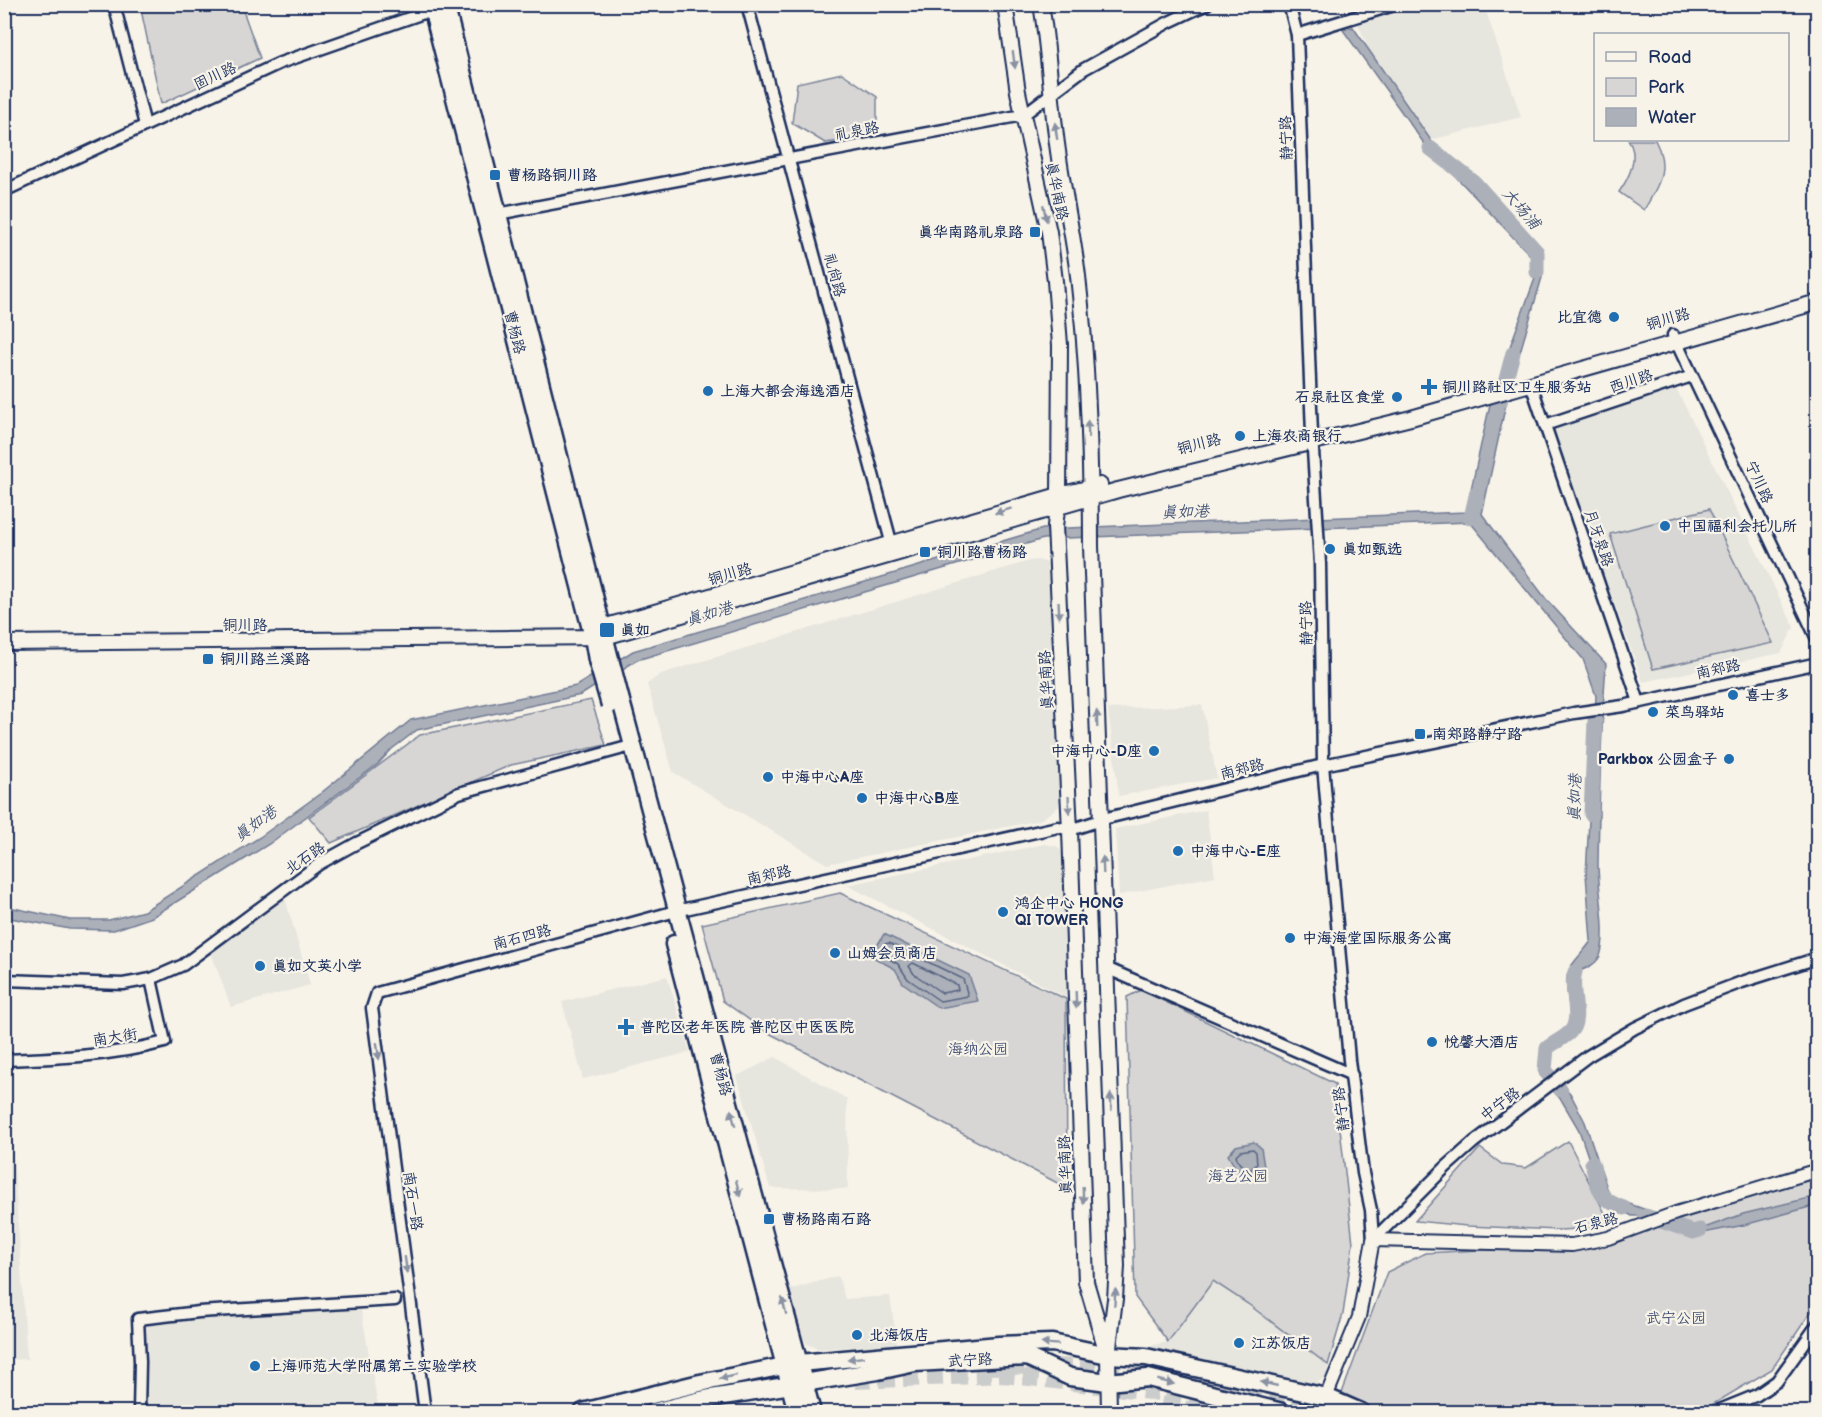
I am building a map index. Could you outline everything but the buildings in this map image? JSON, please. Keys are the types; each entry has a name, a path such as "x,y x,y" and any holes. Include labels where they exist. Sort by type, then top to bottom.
{"main road":[{"name":"真华南路","path":"1005,4 1023,115 1049,232 1060,345 1059,502 1055,526 1070,830 1086,1282 1108,1355"},
{"name":"真华南路","path":"1041,4 1053,92 1055,128 1078,277 1084,344 1091,492 1116,1266 1115,1299 1108,1355 1109,1413"},
{"name":"曹杨路","path":"438,6 600,634 615,703 671,913 693,1022 797,1384 812,1413"},
{"name":"铜川路","path":"1515,384 1531,384 1818,294"},
{"name":"铜川路","path":"4,643 600,634 1091,492 1312,439 1674,339 1818,302"},
{"name":"武宁路","path":"583,1413 700,1383 792,1364 999,1345 1052,1343 1108,1355 1146,1357 1326,1397 1361,1413"},
{"name":"武宁路","path":"653,1413 705,1399 915,1363 1027,1357 1070,1377 1108,1382 1148,1378 1282,1413"},
{"name":"曹杨路","path":"797,1384 797,1413"}],"street":[{"path":"114,4 145,125"},
{"name":"礼尚路","path":"747,4 893,549"},
{"name":"礼泉路","path":"492,215 1023,115 1084,69 1169,22 1208,4"},
{"name":"静宁路","path":"1289,4 1297,35 1312,439 1320,564 1323,765 1352,1075 1363,1173 1371,1210 1373,1240"},
{"path":"1297,35 1397,4"},
{"name":"固川路","path":"4,191 280,63 438,6"},
{"name":"宁川路","path":"1674,339 1818,641"},
{"name":"西川路","path":"1545,425 1692,376"},
{"name":"月牙泉路","path":"1531,384 1639,702"},
{"name":"南郑路","path":"671,913 1058,827 1070,830 1101,820 1323,765 1574,713 1616,707 1818,663"},
{"name":"北石路","path":"4,980 113,984 151,979 183,965 319,864 459,793 530,772 627,748"},
{"name":"南石四路","path":"377,993 671,913"},
{"name":"中宁路","path":"1373,1240 1474,1142 1588,1056 1635,1028 1684,1005 1742,982 1818,958"},
{"path":"1106,968 1352,1075"},
{"name":"南大街","path":"4,1060 96,1056 165,1042 151,979"},
{"name":"南石一路","path":"377,993 372,1008 425,1413"},
{"name":"石泉路","path":"1373,1240 1572,1245 1608,1238 1676,1213 1818,1170"},
{"path":"1326,1397 1359,1317 1373,1240"},
{"path":"139,1413 138,1319 199,1312 395,1300"},
{"path":"1715,1413 1756,1395 1777,1382 1818,1324"}],"shaded area":[{"path":"1397,5 1484,5 1521,117 1423,142 1382,79 1355,17"},
{"name":"中国福利会托儿所","path":"1675,386 1794,627 1781,653 1643,682 1550,426"},
{"path":"1038,560 1049,563 1062,788 1058,807 1040,820 827,864 673,772 647,684 661,674"},
{"path":"1202,705 1217,778 1119,796 1108,709"},
{"path":"1206,810 1215,876 1119,895 1115,829"},
{"path":"1045,844 1058,847 1065,858 1068,998 847,885"},
{"name":"真如文英小学","path":"283,891 310,985 231,1007 209,947"},
{"name":"普陀区老年医院 普陀区中医医院","path":"667,976 690,1052 583,1079 562,1002"},
{"path":"775,1057 847,1099 848,1189 770,1188 737,1076"},
{"path":"4,1060 7,1060 27,1359 5,1360"},
{"path":"838,1276 845,1299 890,1296 897,1344 820,1349 807,1344 789,1290"},
{"path":"1213,1281 1248,1304 1328,1365 1327,1375 1315,1385 1310,1386 1152,1353 1141,1348 1168,1342"},
{"name":"上海师范大学附属第二实验学校","path":"360,1303 379,1412 139,1412 138,1319"}],"green space":[{"path":"140,5 241,5 260,58 161,104"},
{"path":"842,73 877,97 877,136 825,143 792,123 797,83"},
{"path":"1628,141 1655,141 1662,159 1661,176 1644,210 1619,192 1632,167 1631,146"},
{"path":"1709,509 1773,643 1653,669 1610,534"},
{"path":"591,700 606,745 511,765 331,843 309,817 420,735"},
{"name":"海纳公园","path":"840,893 1066,999 1067,1188 765,1031 723,1001 702,924"},
{"name":"海艺公园","path":"1141,990 1335,1084 1353,1243 1343,1314 1328,1365 1248,1304 1213,1281 1168,1342 1135,1297 1127,997"},
{"path":"1568,1141 1608,1219 1596,1228 1560,1230 1415,1221 1480,1148 1503,1165 1526,1168"},
{"name":"武宁公园","path":"1817,1178 1817,1303 1772,1369 1700,1412 1381,1412 1342,1393 1387,1272 1425,1253 1498,1249 1589,1249 1711,1208"}],"water":[{"path":"1353,27 1443,158 1475,183 1537,252 1543,274 1520,352 1509,371 1503,373 1508,352 1537,273 1530,255 1423,142 1343,30"},
{"path":"1507,399 1482,514 1546,599 1606,664 1600,764 1598,865 1603,924 1602,947 1600,956 1595,962 1574,973 1575,1033 1547,1048 1545,1070 1570,1093 1585,1122 1610,1197 1655,1213 1647,1216 1632,1216 1607,1202 1597,1183 1579,1130 1562,1101 1540,1075 1541,1047 1569,1026 1567,981 1570,968 1591,941 1586,874 1596,696 1583,659 1470,522 1043,539 637,660 581,695 417,730 392,749 378,764 269,844 152,917 114,930 70,929 5,917 4,906 70,920 109,920 144,911 260,837 321,793 411,720 576,686 633,651 1043,529 1466,512 1490,404"},
{"path":"884,934 969,975 978,1001 939,1008 903,983 895,969 871,956"},
{"path":"1254,1142 1261,1148 1264,1167 1250,1177 1237,1169 1228,1155 1236,1146"},
{"path":"1817,1196 1817,1205 1744,1225 1693,1235 1659,1227 1667,1223 1693,1232 1743,1214"}],"waterway":[{"name":"大场浦","path":"1430,148 1475,183 1537,252 1537,272"},
{"name":"大场浦","path":"1500,402 1513,353"},
{"name":"大场浦","path":"1471,518 1477,492"},
{"name":"真如港","path":"1591,814 1595,721"},
{"name":"真如港","path":"1561,1090 1545,1070 1547,1048 1568,1034 1574,1026 1575,972"},
{"name":"真如港","path":"1592,1163 1600,1192 1609,1201 1624,1208"},
{"name":"真如港","path":"1646,1216 1693,1232 1700,1230"}],"tunnel":[{"path":"984,1367 1094,1366 1216,1381 1342,1412"},
{"path":"790,1374 842,1371"},
{"path":"855,1381 1003,1375 1159,1393 1220,1403"},
{"path":"1161,1404 1204,1412"}],"place":[{"name":"曹杨路铜川路","path":"495,175"},
{"name":"真华南路礼泉路","path":"1035,232"},
{"name":"比宜德","path":"1614,317"},
{"name":"铜川路社区卫生服务站","path":"1429,387"},
{"name":"上海大都会海逸酒店","path":"708,391"},
{"name":"石泉社区食堂","path":"1397,397"},
{"name":"上海农商银行","path":"1240,436"},
{"name":"中国福利会托儿所","path":"1665,526"},
{"name":"真如甄选","path":"1330,549"},
{"name":"铜川路曹杨路","path":"925,552"},
{"name":"真如","path":"607,630"},
{"name":"铜川路兰溪路","path":"208,659"},
{"name":"喜士多","path":"1733,695"},
{"name":"菜鸟驿站","path":"1653,712"},
{"name":"南郑路静宁路","path":"1420,734"},
{"name":"中海中心-D座","path":"1154,751"},
{"name":"Parkbox 公园盒子","path":"1729,759"},
{"name":"中海中心A座","path":"768,777"},
{"name":"中海中心B座","path":"862,798"},
{"name":"中海中心-E座","path":"1178,851"},
{"name":"鸿企中心 HONG QI TOWER","path":"1003,912"},
{"name":"中海海堂国际服务公寓","path":"1290,938"},
{"name":"山姆会员商店","path":"835,953"},
{"name":"真如文英小学","path":"260,966"},
{"name":"普陀区老年医院 普陀区中医医院","path":"626,1027"},
{"name":"悦馨大酒店","path":"1432,1042"},
{"name":"曹杨路南石路","path":"769,1219"},
{"name":"北海饭店","path":"857,1335"},
{"name":"江苏饭店","path":"1239,1343"},
{"name":"上海师范大学附属第二实验学校","path":"255,1366"}]}
